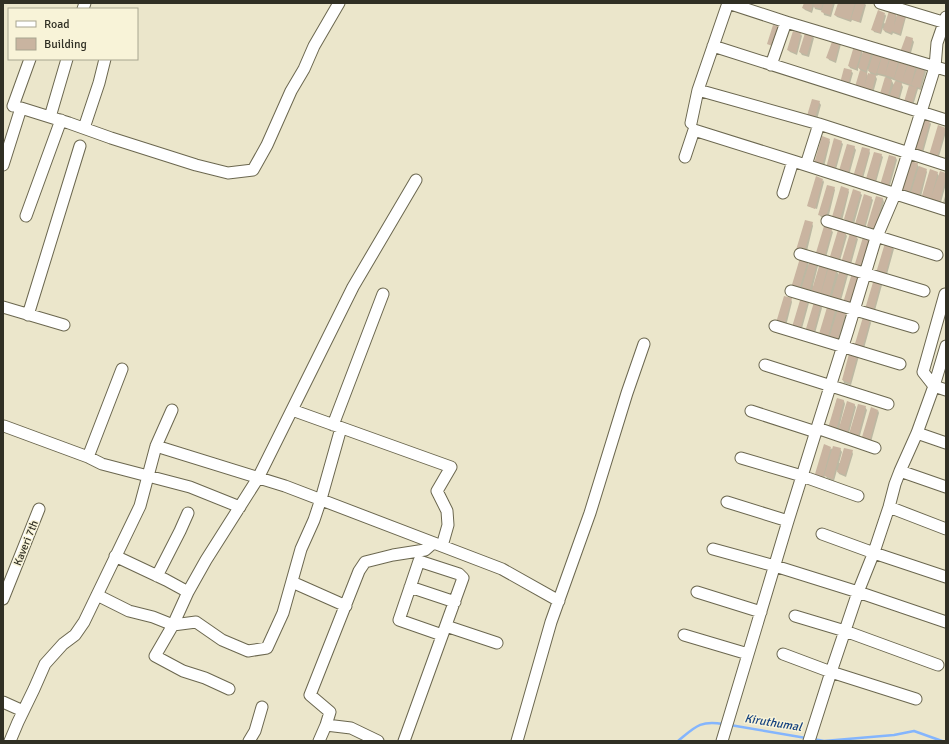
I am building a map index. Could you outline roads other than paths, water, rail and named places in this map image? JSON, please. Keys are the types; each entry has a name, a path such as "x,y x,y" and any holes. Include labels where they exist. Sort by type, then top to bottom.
{"street":[{"path":"12,106 60,120 196,165 228,173 253,170 267,145 291,91 304,69 314,46 339,3"},
{"path":"690,123 698,90 728,3 946,70"},
{"path":"724,736 816,430 877,237 908,153 935,67 937,43 945,21 880,3"},
{"path":"771,65 786,22"},
{"path":"713,46 946,120"},
{"path":"3,165 12,106 30,60"},
{"path":"50,117 67,60"},
{"path":"84,128 99,83 104,60"},
{"path":"698,90 819,124 946,165"},
{"path":"26,216 60,120"},
{"path":"806,164 819,124"},
{"path":"685,157 694,130 806,164 946,210"},
{"path":"28,315 80,146"},
{"path":"783,193 793,161"},
{"path":"229,689 205,678 183,671 155,656 173,625 188,592 206,560 258,478 353,287 416,180"},
{"path":"827,221 937,255"},
{"path":"800,254 924,291"},
{"path":"791,291 913,327"},
{"path":"97,595 128,611 153,617 173,625 196,622 222,640 248,651 267,648 283,613 302,549 321,499 337,426 383,294"},
{"path":"945,294 923,372 934,386 946,390"},
{"path":"3,307 64,325"},
{"path":"775,326 900,364"},
{"path":"517,741 551,622 590,513 627,393 644,344"},
{"path":"809,741 858,592 874,552 895,484 918,433 946,346"},
{"path":"765,365 888,404"},
{"path":"88,457 122,369"},
{"path":"10,741 45,664 63,644 75,635 84,622 140,506 156,446 172,410"},
{"path":"292,410 451,467 438,491 446,511 448,525 437,544 425,550 393,555 365,562 359,572 310,695 330,712 319,741"},
{"path":"751,411 875,448"},
{"path":"4,426 88,457 102,464 190,487 240,507"},
{"path":"918,433 946,443"},
{"path":"156,446 285,486 321,499 502,569 559,601"},
{"path":"741,458 802,476 858,496"},
{"path":"900,471 946,487"},
{"path":"727,502 788,521"},
{"path":"889,507 946,529"},
{"name":"Kaveri 7th","path":"3,599 39,509"},
{"path":"157,576 188,513"},
{"path":"822,534 946,577"},
{"path":"713,549 775,566 858,592 946,622"},
{"path":"115,556 188,592"},
{"path":"404,741 444,631 454,602 463,578 459,574 419,561 399,620 444,631 496,643"},
{"path":"292,582 346,606"},
{"path":"410,587 454,602"},
{"path":"697,592 761,612"},
{"path":"795,616 845,631 938,665"},
{"path":"684,635 748,654"},
{"path":"783,654 831,672 916,699"},
{"path":"3,702 23,711"},
{"path":"249,741 255,731 262,707"},
{"path":"326,725 351,728 378,741"}],"waterway":[{"name":"Kiruthumal","path":"678,741 694,728 703,724 723,724"},
{"name":"Kiruthumal","path":"730,725 806,738"},
{"name":"Kiruthumal","path":"813,739 824,741 894,735 914,731 942,741"}]}
